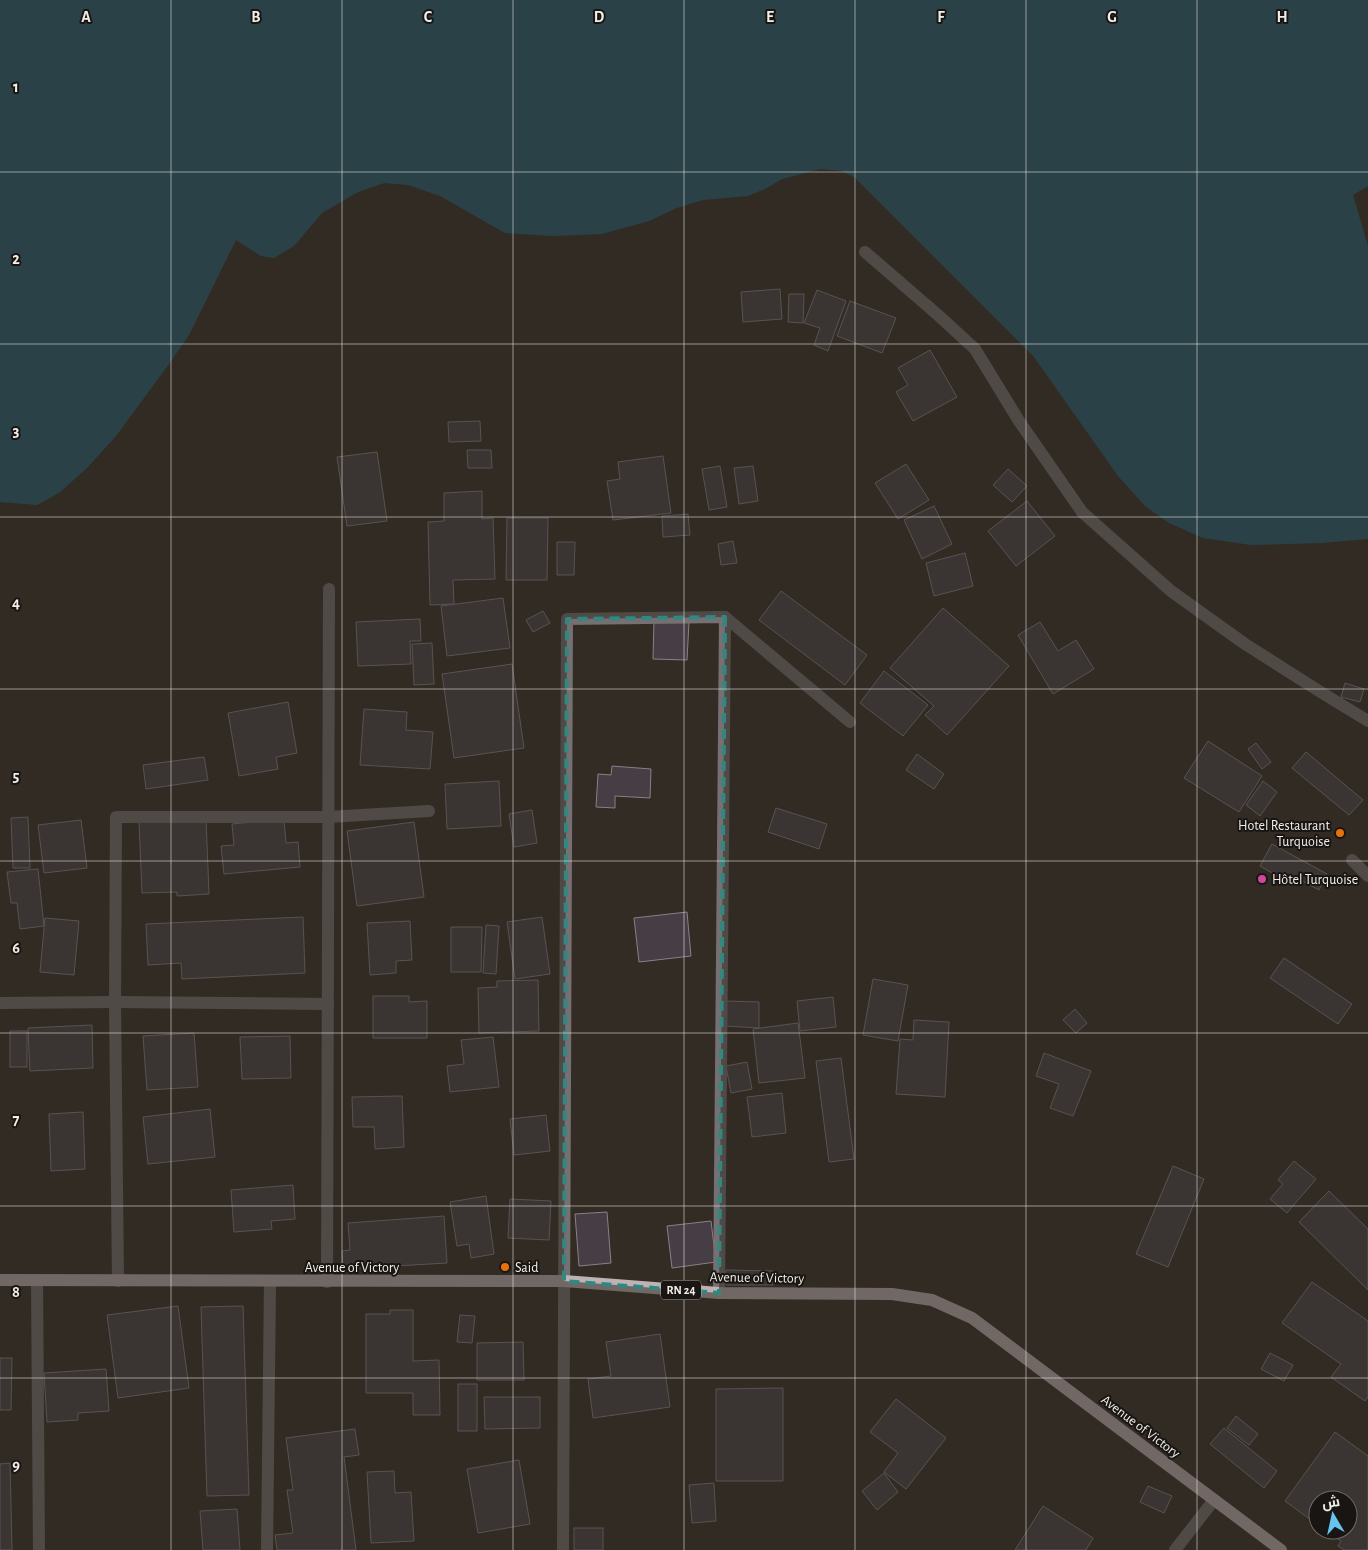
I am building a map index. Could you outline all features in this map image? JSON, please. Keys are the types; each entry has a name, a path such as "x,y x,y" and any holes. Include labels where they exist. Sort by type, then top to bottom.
{"main road":[{"name":"Avenue of Victory","path":"0,1280 270,1282 564,1281 719,1293 892,1294 932,1300 972,1318 1281,1550"}],"street":[{"path":"865,252 975,349 1020,421 1082,512 1178,596 1245,644 1319,692 1368,720"},
{"path":"327,1282 329,589"},
{"path":"563,1550 567,618 725,617 850,722"},
{"path":"719,1293 725,617"},
{"path":"118,1281 115,1002 116,817 328,817 429,811"},
{"path":"1352,860 1368,876"},
{"path":"0,1003 328,1004"},
{"path":"37,1280 39,1550"},
{"path":"267,1550 270,1282"},
{"path":"1175,1550 1214,1500"}],"highlighted area":[{"path":"725,617 719,1293 564,1281 567,619"}],"water":[{"path":"0,0 1368,0 1368,539 1321,543 1251,545 1203,538 1169,523 1145,506 1118,476 1034,357 855,178 842,171 820,169 782,179 748,196 703,200 677,208 649,221 602,234 552,236 505,233 440,196 408,185 384,183 358,192 322,213 294,246 274,258 261,256 236,240 189,335 116,436 87,468 59,493 37,505 0,502"}],"pier":[{"path":"1368,186 1368,246 1353,195"}],"building":[{"path":"780,289 782,319 743,322 741,292"},
{"path":"817,290 846,301 828,351 814,345 820,328 804,323"},
{"path":"789,294 804,294 803,323 788,322"},
{"path":"850,301 896,318 882,353 837,336"},
{"path":"930,350 957,397 913,421 896,392 908,385 898,368"},
{"path":"480,421 481,441 449,442 448,422"},
{"path":"467,450 491,450 492,468 468,468"},
{"path":"377,452 387,521 347,526 337,457"},
{"path":"663,456 671,513 613,520 607,481 620,479 618,462"},
{"path":"906,464 929,500 898,519 875,483"},
{"path":"720,466 727,507 709,510 702,469"},
{"path":"753,466 758,501 739,504 734,468"},
{"path":"1008,469 1027,486 1012,502 993,485"},
{"path":"482,491 482,519 493,518 495,579 453,580 454,604 430,605 428,522 444,521 444,493"},
{"path":"1027,501 1055,536 1016,566 988,531"},
{"path":"934,506 952,544 922,559 904,520"},
{"path":"688,514 690,535 663,537 662,516"},
{"path":"507,518 548,518 547,580 506,580"},
{"path":"733,541 737,563 721,565 718,544"},
{"path":"557,542 575,542 574,575 557,575"},
{"path":"965,553 973,586 934,596 926,563"},
{"path":"781,591 867,655 845,685 759,620"},
{"path":"503,598 510,648 447,656 441,606"},
{"path":"943,608 1009,666 947,735 925,715 934,706 890,668"},
{"path":"543,611 550,623 533,632 526,620"},
{"path":"420,619 421,641 410,641 411,664 358,666 356,622"},
{"path":"654,620 689,622 687,660 653,659"},
{"path":"1040,622 1058,651 1076,640 1094,669 1053,694 1018,635"},
{"path":"432,643 434,684 414,685 412,644"},
{"path":"512,664 524,748 454,758 442,674"},
{"path":"884,671 928,705 903,736 860,703"},
{"path":"1345,683 1364,689 1360,702 1341,697"},
{"path":"288,702 297,753 276,757 278,769 239,776 228,713"},
{"path":"364,709 407,712 406,730 433,732 430,769 360,765"},
{"path":"1208,741 1262,776 1239,812 1184,778"},
{"path":"1256,743 1271,762 1262,769 1248,749"},
{"path":"1306,752 1363,800 1349,815 1292,768"},
{"path":"917,754 944,774 934,789 906,770"},
{"path":"204,757 208,780 146,789 143,765"},
{"path":"612,766 651,769 650,798 615,796 615,808 596,807 598,774 611,775"},
{"path":"499,781 501,826 447,829 445,784"},
{"path":"1263,781 1277,792 1260,816 1246,805"},
{"path":"776,808 827,824 819,849 768,832"},
{"path":"532,810 537,843 514,847 509,814"},
{"path":"28,817 30,868 13,868 11,818"},
{"path":"206,819 209,894 177,896 177,892 142,893 139,822"},
{"path":"284,819 286,843 298,842 300,867 224,874 221,846 234,845 232,824"},
{"path":"81,820 87,868 44,873 38,825"},
{"path":"414,822 424,897 357,906 347,831"},
{"path":"1272,844 1327,874 1319,890 1290,874 1286,881 1260,866"},
{"path":"38,869 44,926 20,929 17,903 11,903 7,872"},
{"path":"687,912 691,956 639,962 634,918"},
{"path":"303,917 305,973 182,979 181,963 148,965 146,924"},
{"path":"542,917 550,974 515,979 507,922"},
{"path":"45,918 79,921 74,975 40,972"},
{"path":"410,921 412,960 396,961 396,973 370,975 367,923"},
{"path":"486,925 499,926 496,974 483,973"},
{"path":"451,927 482,927 481,972 451,972"},
{"path":"1284,958 1352,1004 1338,1024 1270,978"},
{"path":"873,979 908,985 898,1041 863,1035"},
{"path":"538,980 539,1031 479,1033 478,988 497,987 497,981"},
{"path":"373,996 409,996 409,1002 427,1001 427,1038 373,1038"},
{"path":"833,997 836,1027 800,1031 797,1001"},
{"path":"726,1001 759,1002 759,1028 725,1026"},
{"path":"1075,1009 1087,1023 1076,1033 1063,1020"},
{"path":"914,1020 949,1022 945,1097 896,1094 900,1039 913,1040"},
{"path":"798,1023 805,1078 759,1083 753,1029"},
{"path":"92,1025 93,1068 30,1071 28,1028"},
{"path":"10,1031 27,1031 27,1067 10,1067"},
{"path":"194,1033 198,1087 147,1090 143,1036"},
{"path":"290,1036 291,1078 242,1079 240,1037"},
{"path":"493,1037 499,1087 450,1092 447,1066 464,1064 461,1040"},
{"path":"1044,1053 1091,1071 1073,1116 1050,1108 1059,1084 1036,1076"},
{"path":"841,1058 854,1159 829,1162 816,1061"},
{"path":"747,1062 752,1089 731,1093 726,1066"},
{"path":"782,1093 786,1133 752,1137 747,1097"},
{"path":"402,1096 404,1147 375,1149 374,1127 353,1127 352,1097"},
{"path":"210,1109 215,1157 148,1164 143,1117"},
{"path":"83,1112 85,1169 51,1171 49,1114"},
{"path":"546,1115 550,1151 514,1155 510,1119"},
{"path":"1294,1161 1316,1179 1287,1213 1270,1199 1283,1184 1278,1180"},
{"path":"1173,1166 1204,1179 1168,1267 1136,1254"},
{"path":"293,1185 295,1219 271,1221 272,1229 234,1232 231,1190"},
{"path":"1329,1191 1368,1229 1368,1290 1299,1222"},
{"path":"486,1196 494,1254 471,1258 469,1244 457,1246 450,1202"},
{"path":"510,1199 551,1201 549,1240 508,1238"},
{"path":"607,1212 611,1263 579,1266 575,1214"},
{"path":"444,1216 447,1263 343,1269 342,1251 350,1250 348,1223"},
{"path":"711,1221 716,1262 672,1268 667,1226"},
{"path":"726,1270 773,1271 773,1285 726,1285"},
{"path":"1312,1282 1368,1321 1368,1397 1365,1401 1331,1377 1341,1364 1282,1323"},
{"path":"178,1306 189,1388 118,1398 107,1315"},
{"path":"243,1306 249,1495 207,1496 201,1307"},
{"path":"390,1310 413,1310 413,1361 439,1360 440,1415 413,1415 413,1393 366,1393 366,1314 390,1314"},
{"path":"460,1315 475,1316 472,1343 457,1342"},
{"path":"660,1334 670,1407 593,1418 588,1379 611,1376 606,1342"},
{"path":"523,1342 524,1380 477,1380 477,1343"},
{"path":"1270,1353 1293,1365 1284,1381 1261,1369"},
{"path":"0,1358 12,1358 11,1410 0,1410"},
{"path":"106,1369 109,1411 78,1413 78,1420 47,1422 44,1373"},
{"path":"458,1384 477,1384 477,1431 458,1431"},
{"path":"783,1388 783,1481 716,1481 716,1389"},
{"path":"484,1397 540,1397 540,1428 485,1429"},
{"path":"896,1399 946,1438 906,1489 884,1472 898,1453 870,1432"},
{"path":"1236,1416 1258,1434 1249,1445 1227,1428"},
{"path":"1224,1428 1277,1471 1264,1488 1210,1444"},
{"path":"355,1429 359,1455 344,1457 356,1550 277,1550 275,1535 293,1533 287,1490 293,1490 286,1438"},
{"path":"1335,1432 1368,1456 1368,1550 1344,1550 1338,1546 1341,1541 1340,1540 1358,1540 1358,1490 1308,1490 1308,1518 1285,1501"},
{"path":"519,1460 530,1524 478,1533 467,1469"},
{"path":"10,1463 12,1550 0,1550 0,1464"},
{"path":"394,1471 395,1493 411,1492 414,1541 371,1543 367,1472"},
{"path":"884,1473 898,1492 877,1510 862,1491"},
{"path":"714,1483 716,1521 692,1523 689,1485"},
{"path":"1148,1486 1172,1496 1164,1513 1140,1502"},
{"path":"1043,1506 1093,1538 1086,1550 1015,1550"},
{"path":"237,1509 240,1550 203,1550 200,1511"},
{"path":"574,1528 603,1528 603,1550 574,1550"}],"place":[{"name":"Hotel Restaurant Turquoise","path":"1340,833"},
{"name":"Hôtel Turquoise","path":"1262,879"},
{"name":"Said","path":"505,1267"}]}
